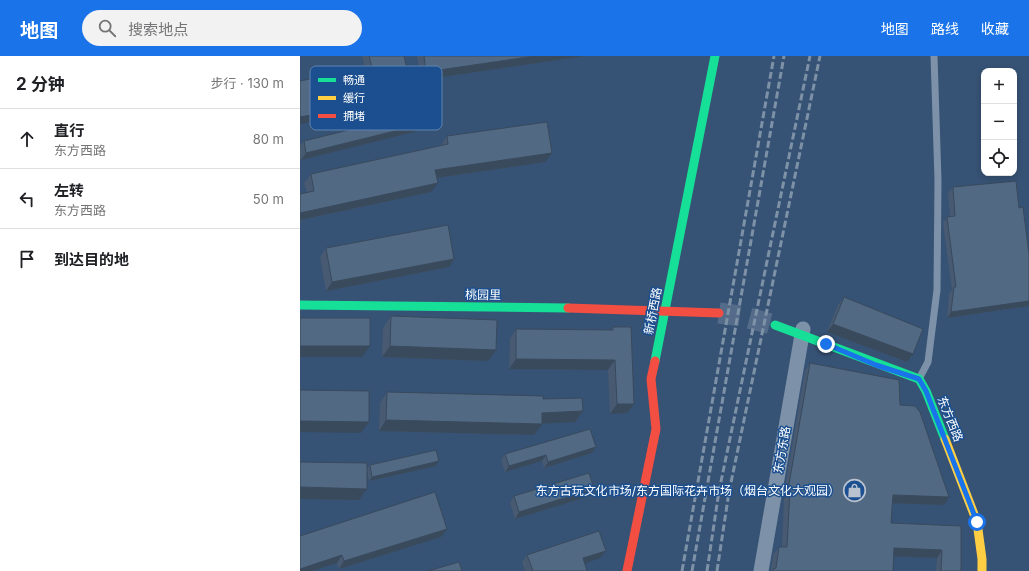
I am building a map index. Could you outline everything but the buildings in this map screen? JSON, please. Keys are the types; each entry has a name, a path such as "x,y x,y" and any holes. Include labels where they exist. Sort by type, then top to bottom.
{"street":[{"name":"新桥西路","path":"627,571 656,430 652,379 715,56"},
{"name":"桃园里","path":"300,305 665,310"},
{"path":"665,310 719,313"},
{"path":"775,325 802,332 876,365 919,379"},
{"name":"东方东路","path":"760,571 802,332"},
{"name":"东方西路","path":"919,379 926,391 977,522 982,559 982,571"}],"lane":[{"path":"919,379 928,362 937,290 938,180 934,56"}],"tunnel":[{"path":"719,313 741,316 775,325"}],"railway":[{"path":"682,571 774,56"},
{"path":"692,571 784,56"},
{"path":"707,571 719,491 810,56"},
{"path":"717,571 729,492 820,56"}],"traffic: fast":[{"path":"655,361 715,56"},
{"path":"300,305 568,308"},
{"path":"775,325 919,379 926,391 945,439"}],"traffic: slow":[{"path":"945,439 977,522 982,559 982,571"}],"traffic: jam":[{"path":"568,308 719,313"},
{"path":"627,571 656,429 651,379 655,361"}],"place":[{"name":"东方古玩文化市场/东方国际花卉市场（烟台文化大观园）","path":"855,491"}],"route":[{"path":"826,344 876,365 919,379 926,391 977,522"}]}
